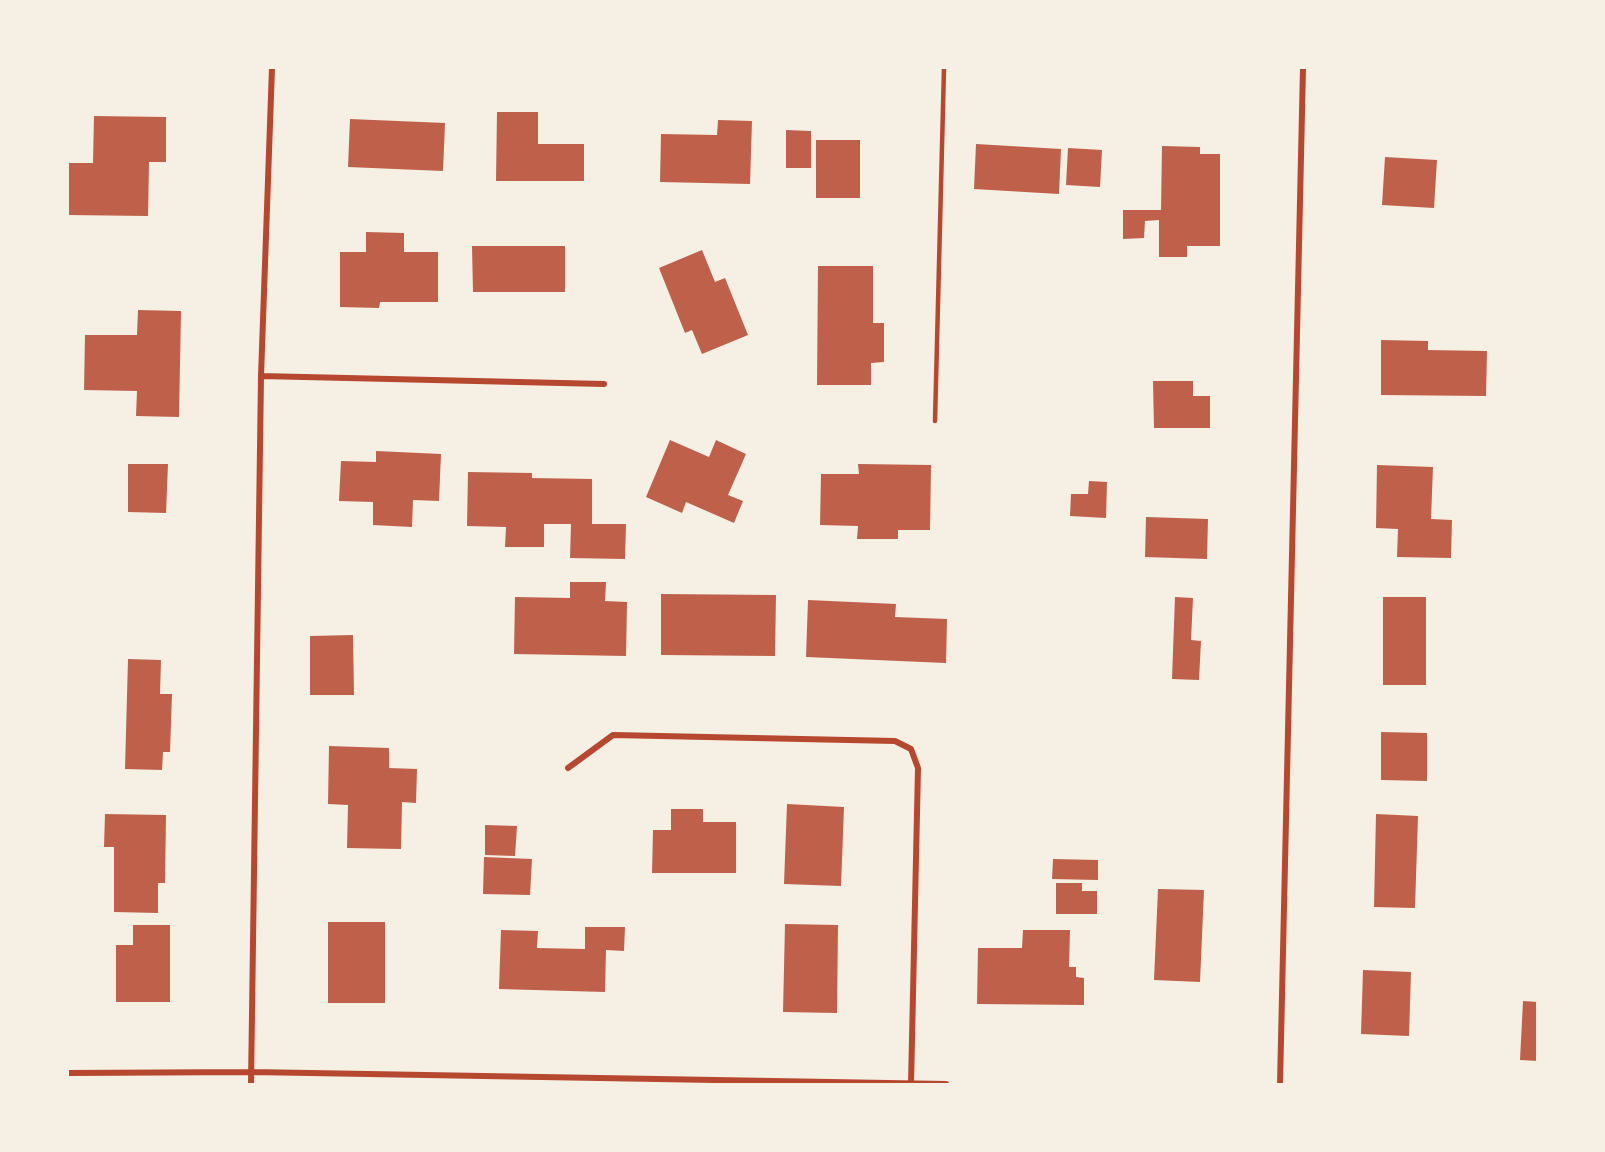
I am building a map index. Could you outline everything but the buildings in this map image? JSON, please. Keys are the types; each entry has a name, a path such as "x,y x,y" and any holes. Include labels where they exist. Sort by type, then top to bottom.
{"street":[{"path":"251,1084 261,376 272,68"},
{"path":"1280,1084 1303,68"},
{"path":"261,376 603,384"},
{"path":"568,768 612,735 895,741 911,749 918,768 911,1084"},
{"path":"68,1073 252,1072 946,1084"}],"lane":[{"path":"935,421 944,68"}]}
